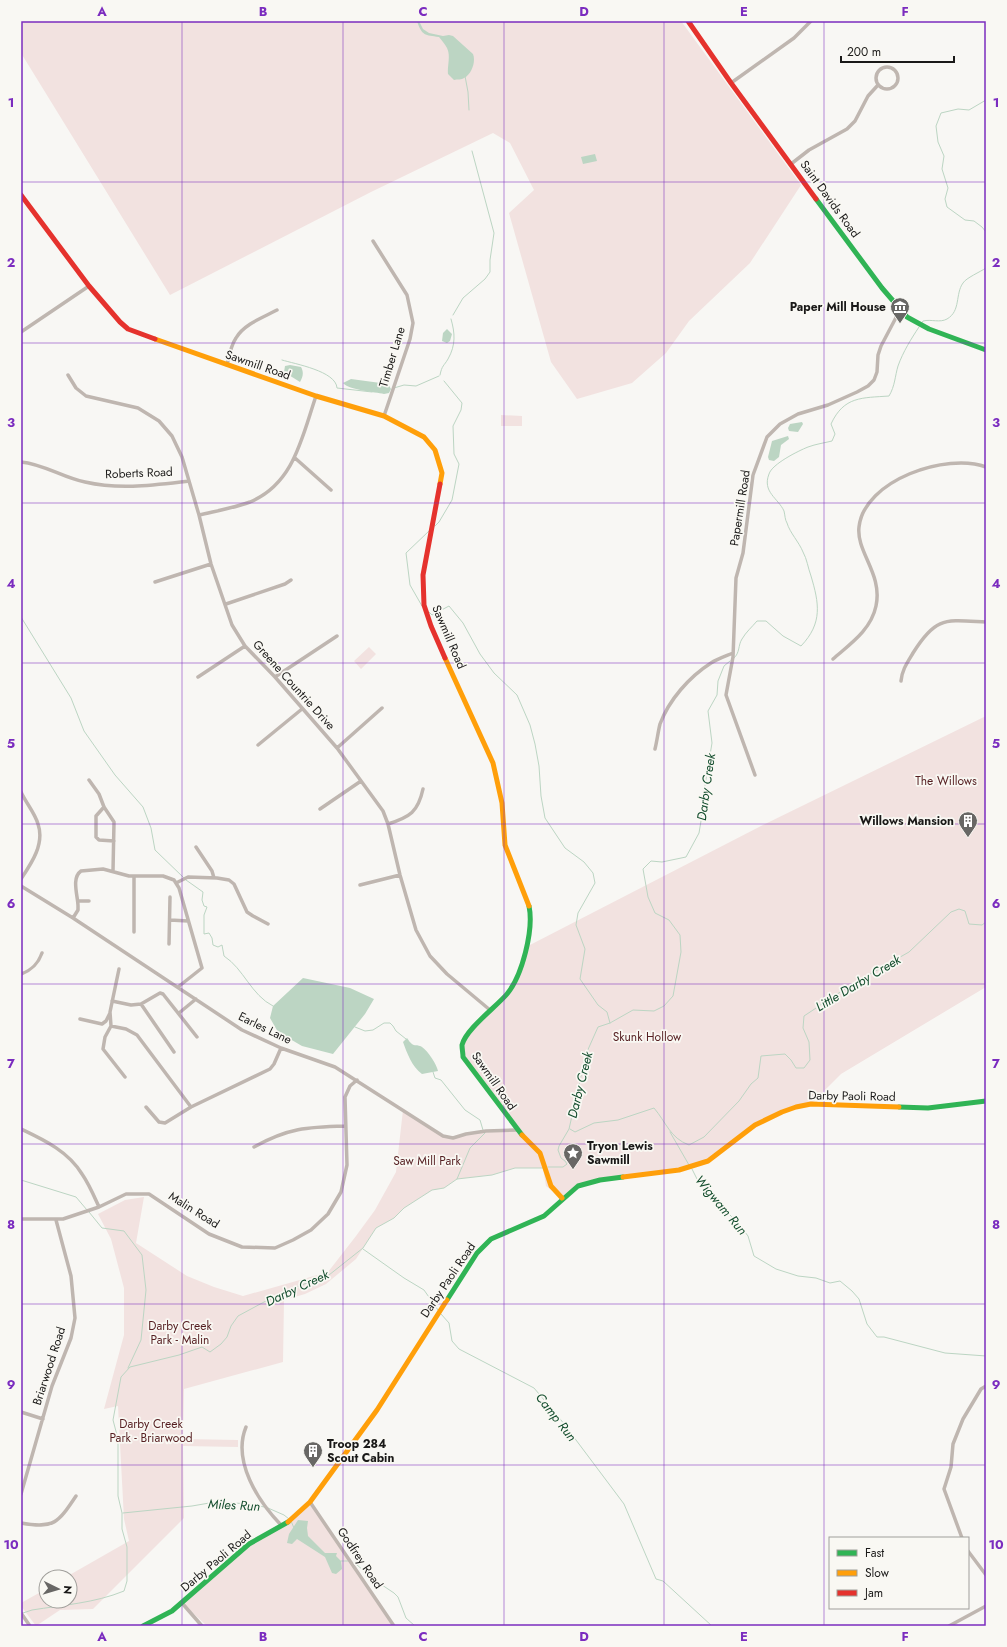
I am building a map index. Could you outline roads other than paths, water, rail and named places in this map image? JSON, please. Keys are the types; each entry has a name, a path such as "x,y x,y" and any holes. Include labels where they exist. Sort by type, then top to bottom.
{"street":[{"name":"Saint Davids Road","path":"688,21 731,83 882,288 900,310 912,320 929,329 986,350"},
{"path":"731,83 794,38 811,21"},
{"path":"888,67 896,72 898,78 895,86 887,89 878,85 876,75 881,68 888,67"},
{"path":"791,164 809,150 847,129 855,121 868,96 878,85"},
{"name":"Sawmill Road","path":"21,195 89,286 120,322 128,329 316,396 384,416 424,437 435,450 442,466 442,473 422,575 424,605 431,626 493,763 502,802 505,845 530,908 528,946 515,983 506,995 490,1010 465,1038 462,1046 463,1057 517,1130 540,1153 549,1180 554,1190 562,1198"},
{"name":"Timber Lane","path":"373,241 407,295 413,323 410,338 384,416"},
{"path":"21,332 89,286"},
{"path":"227,364 235,338 246,327 277,310"},
{"name":"Papermill Road","path":"755,775 726,695 733,655 736,578 743,553 753,476 767,437 780,424 798,414 828,405 868,386 874,380 877,372 878,355 881,346 900,310"},
{"name":"Greene Countrie Drive","path":"68,375 76,388 86,396 145,411 159,421 176,442 189,481 211,564 232,624 245,646 275,677 337,748 383,811 388,824 400,875 416,930 430,956 447,974 490,1010"},
{"path":"199,516 248,502 263,495 280,481 295,458 316,396"},
{"path":"295,458 331,490"},
{"name":"Roberts Road","path":"21,462 33,464 69,478 84,482 115,487 146,486 189,481"},
{"path":"833,659 867,628 874,613 877,598 876,584 859,535 861,518 873,499 880,491 892,482 938,465 964,462 986,467"},
{"path":"155,582 211,564"},
{"path":"226,604 285,584 291,580"},
{"path":"900,681 902,671 922,637 934,627 944,622 952,621 986,622"},
{"path":"275,677 337,636"},
{"path":"198,677 245,646"},
{"path":"655,749 660,724 669,707 693,676 711,662 733,655"},
{"path":"337,748 382,708"},
{"path":"258,745 302,709"},
{"path":"89,780 99,794 104,807 113,819 113,871"},
{"path":"320,810 361,781"},
{"path":"388,824 405,819 414,812 418,806 423,789"},
{"path":"21,792 39,825 40,837 33,861 21,879"},
{"path":"104,807 96,816 96,838 99,840 114,841"},
{"path":"196,847 212,870 214,878"},
{"path":"73,918 78,910 76,886 77,875 79,872 103,869 126,876 163,876 172,879 179,888 202,968 178,987"},
{"path":"360,885 400,875"},
{"path":"134,876 134,932"},
{"path":"176,883 188,877 226,879 232,882 248,912 268,924"},
{"name":"Earles Lane","path":"21,886 73,918 242,1030 281,1048 335,1067 448,1138 486,1131 517,1130"},
{"path":"169,944 170,897"},
{"path":"78,901 89,901"},
{"path":"170,920 188,921"},
{"path":"21,974 32,969 36,965 42,953"},
{"path":"80,1019 102,1024 106,1021 110,1012 119,969"},
{"path":"112,1001 131,1005 141,1004 160,993 167,997 197,1037"},
{"path":"179,1013 196,1000"},
{"path":"141,1004 174,1052"},
{"path":"110,1012 112,1026 105,1037 102,1049 125,1077"},
{"path":"112,1026 126,1029 137,1035 191,1107"},
{"path":"146,1107 161,1123 168,1122 191,1107 270,1069 274,1064 281,1048"},
{"name":"Malin Road","path":"21,1219 56,1220 71,1217 99,1207 126,1194 149,1194 209,1234 242,1247 275,1248 310,1230 328,1214 341,1192 346,1165 345,1093 357,1080"},
{"name":"Darby Paoli Road","path":"143,1626 165,1616 249,1544 296,1516 310,1502 377,1410 477,1253 496,1235 544,1216 576,1186 584,1183 627,1175 685,1169 701,1165 748,1129 778,1112 795,1106 811,1104 928,1108 986,1101"},
{"path":"254,1147 289,1131 303,1128 345,1126"},
{"path":"21,1129 43,1139 70,1158 82,1174 99,1207"},
{"name":"Briarwood Road","path":"21,1494 52,1386 71,1338 75,1318 71,1276 56,1220"},
{"path":"962,1537 944,1489 950,1467 953,1444 963,1420 981,1389 986,1386"},
{"path":"21,1412 43,1419"},
{"path":"246,1427 243,1444 246,1472 251,1484 271,1515 281,1525"},
{"path":"21,1523 43,1526 52,1524 59,1519 76,1496"},
{"name":"Godfrey Road","path":"310,1502 394,1626"},
{"path":"969,1551 986,1575"},
{"path":"182,1603 202,1626"},
{"path":"949,1626 986,1606"},
{"path":"21,1613 30,1626"}],"waterway":[{"path":"465,76 469,110"},
{"name":"Darby Creek","path":"986,100 969,110 958,109 941,113 936,126 938,142 944,156 942,169 948,188 945,199 947,207 965,220 974,221 986,232"},
{"path":"453,315 463,298 485,279 490,272 490,260 494,233 472,151"},
{"name":"Darby Creek","path":"921,324 923,321 944,320 951,316 956,307 959,292 963,283 970,277 986,268"},
{"path":"440,375 442,367 451,354 454,344 451,319"},
{"name":"Darby Creek","path":"734,658 737,654 742,639 757,621 766,621 783,636 801,646 813,629 816,621 817,604 814,586 804,555 788,527 784,511 769,490 767,480 771,470 780,462 798,452 811,446 832,441 835,434 831,424 836,415 848,403 862,398 889,396 894,385 900,361 907,346 919,327"},
{"path":"282,360 305,366 323,373 335,382 337,388 372,392"},
{"path":"394,388 404,385 416,386 439,376"},
{"path":"435,526 452,500 459,464 454,454 453,426 461,410 462,403 444,381"},
{"path":"422,606 410,585 406,553 429,531"},
{"path":"429,612 432,615 449,606 463,623 480,654 494,673 517,695 530,725 535,744 545,818 565,848 584,862 593,873 595,883 578,913 576,925 585,949 580,979 598,1005 607,1012 610,1023"},
{"path":"21,617 71,698 84,731 115,775 143,807 151,828 155,850 184,878"},
{"name":"Darby Creek","path":"548,1167 563,1167 567,1164 561,1158 558,1150 569,1129 586,1054 598,1027 610,1023 633,1010 654,1011 664,1006 673,996 681,952 680,935 669,920 655,913 648,897 643,869 651,861 662,862 686,857 699,833 702,803 712,743 708,711 717,695 718,681 724,666 730,661"},
{"path":"186,880 203,892 202,900 204,906 207,907 204,915 204,934 209,933 212,938 213,945 218,947 222,945 224,956 231,961 253,989 265,1001 273,1006"},
{"name":"Little Darby Creek","path":"570,1129 575,1132 594,1123 618,1120 654,1108 673,1134 689,1145 704,1137 739,1101 751,1084 758,1078 761,1056 785,1054 796,1068 804,1068 810,1060 809,1042 803,1028 804,1016 851,985 909,952 951,912 959,909 965,911 969,924 982,925 986,922"},
{"path":"355,1027 365,1031 373,1030 384,1023 390,1023 396,1031 406,1039"},
{"path":"433,1072 435,1078 441,1080 465,1110 480,1120 483,1130"},
{"name":"Wigwam Run","path":"670,1132 689,1165"},
{"path":"457,1179 470,1148 485,1133"},
{"name":"Darby Creek","path":"23,1613 32,1610 90,1601 124,1591 127,1581 127,1547 122,1529 122,1513 118,1496 118,1439 113,1420 121,1377 130,1367 179,1355 202,1347 210,1352 221,1344 227,1337 231,1326 238,1316 296,1287 329,1275 363,1248 376,1228 394,1218 404,1208 432,1190 444,1188 457,1179 492,1175 515,1168 543,1168"},
{"name":"Wigwam Run","path":"692,1169 697,1179 738,1223 748,1236 754,1256 776,1269 798,1276 816,1278 830,1283 840,1281 859,1299 867,1324 877,1337 884,1337 945,1353 986,1356"},
{"path":"21,1180 76,1197 87,1210"},
{"path":"89,1212 102,1228 124,1231 142,1255 146,1290 141,1340 128,1368"},
{"name":"Camp Run","path":"363,1249 424,1290 438,1310"},
{"name":"Camp Run","path":"441,1314 449,1323 452,1341 459,1349 534,1388 561,1420 624,1504 656,1579 663,1581 712,1626"},
{"name":"Miles Run","path":"123,1513 192,1506 215,1502 251,1504 264,1507"},
{"name":"Miles Run","path":"268,1508 284,1515 289,1519"},
{"name":"Miles Run","path":"291,1521 294,1528"},
{"name":"Miles Run","path":"341,1561 348,1561"},
{"name":"Miles Run","path":"353,1563 398,1597 406,1618 415,1626"}],"place":[{"name":"Paper Mill House","path":"900,324"},
{"name":"Willows Mansion","path":"968,838"},
{"name":"Tryon Lewis Sawmill","path":"573,1170"},
{"name":"Troop 284 Scout Cabin","path":"313,1468"}],"park label":[{"name":"The Willows","path":"946,781"},
{"name":"Skunk Hollow","path":"647,1037"},
{"name":"Saw Mill Park","path":"427,1161"},
{"name":"Darby Creek Park - Malin","path":"180,1333"},
{"name":"Darby Creek Park - Briarwood","path":"151,1431"}]}
